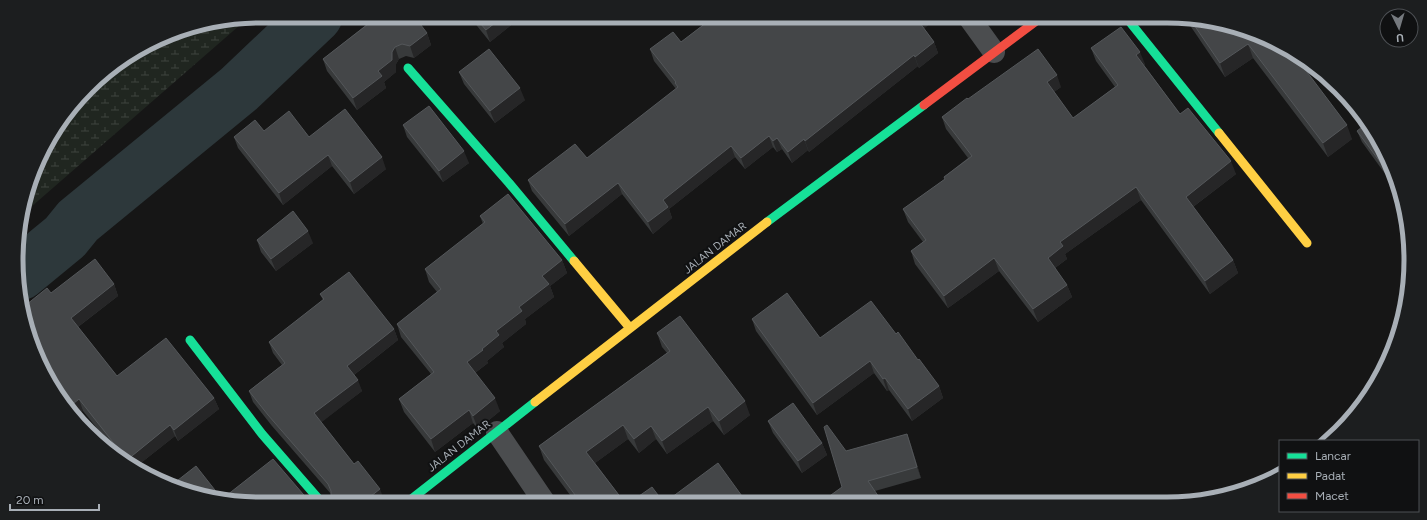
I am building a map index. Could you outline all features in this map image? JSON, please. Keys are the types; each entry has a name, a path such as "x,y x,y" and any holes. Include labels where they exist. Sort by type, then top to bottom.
{"street":[{"path":"973,23 994,52"},
{"name":"JALAN DAMAR","path":"414,497 777,214 1034,23"},
{"path":"1131,23 1308,243"},
{"path":"408,68 509,183 630,328"},
{"path":"190,340 262,434 317,497"},
{"path":"497,432 541,497"}],"green space":[{"path":"241,24 29,209 41,169 47,155 63,128 92,92 128,63 155,47 199,31"}],"building":[{"path":"369,23 419,23 427,33 410,46 402,44 395,47 392,52 392,60 378,71 382,76 353,98 323,59"},
{"path":"480,23 495,23 486,30"},
{"path":"706,23 920,23 934,42 915,57 914,55 805,141 804,139 788,152 777,138 773,141 769,136 741,158 731,146 663,200 668,207 648,222 618,183 565,224 528,180 575,144 587,158 678,87 675,83 676,82 650,49 673,32 681,42"},
{"path":"1194,25 1228,31 1258,41 1272,47 1299,63 1347,125 1323,143 1248,44 1220,63"},
{"path":"1121,27 1140,52 1136,55 1180,114 1188,108 1231,161 1186,197 1233,260 1205,281 1136,187 1060,242 1063,246 1048,258 1067,285 1033,309 994,258 944,296 911,251 926,240 903,209 945,179 944,177 972,156 942,117 1038,49 1057,75 1047,82 1073,118 1118,85 1091,48"},
{"path":"489,49 520,88 490,111 459,72"},
{"path":"429,106 464,151 439,171 403,125"},
{"path":"345,109 382,157 350,182 328,155 279,193 234,137 255,120 264,131 289,111 309,137"},
{"path":"1363,126 1380,155 1386,170 1386,170 1357,131"},
{"path":"508,194 562,260 542,276 549,284 519,307 522,311 496,331 499,335 467,362 495,398 473,416 469,410 431,439 399,399 434,372 397,324 441,289 425,269 485,222 480,216"},
{"path":"293,211 308,231 271,259 257,240"},
{"path":"95,259 114,284 71,318 117,376 166,338 214,398 174,430 170,425 130,458 128,457 120,451 79,399 72,404 47,365 31,321 28,304 47,288 51,293"},
{"path":"349,272 394,329 347,366 358,380 314,413 354,464 358,461 380,489 370,497 331,497 331,491 328,484 249,391 285,363 269,342 324,299 320,294"},
{"path":"787,293 820,338 871,301 896,334 898,332 939,386 908,409 885,378 883,379 870,361 813,403 752,319"},
{"path":"680,316 745,401 719,421 708,407 662,441 651,426 634,439 623,425 586,452 620,497 577,497 539,446 670,351 657,333"},
{"path":"793,403 822,443 798,461 768,421"},
{"path":"827,425 846,451 907,434 917,467 868,481 879,497 828,497 842,487 824,427"},
{"path":"273,459 306,497 260,497 227,495"},
{"path":"718,463 743,497 672,497"},
{"path":"196,466 217,493 199,489 176,481"},
{"path":"652,487 660,497 638,497"}],"waterway":[{"path":"24,271 65,237 78,221 239,89 309,23"}],"traffic: fast":[{"path":"1131,23 1219,133"},
{"path":"408,68 509,183 574,261"},
{"path":"767,222 924,105"},
{"path":"190,340 262,434 317,497"},
{"path":"414,497 535,402"}],"traffic: slow":[{"path":"1219,133 1307,243"},
{"path":"535,402 767,222"},
{"path":"574,261 630,328"}],"traffic: jam":[{"path":"924,105 1034,23"}]}
